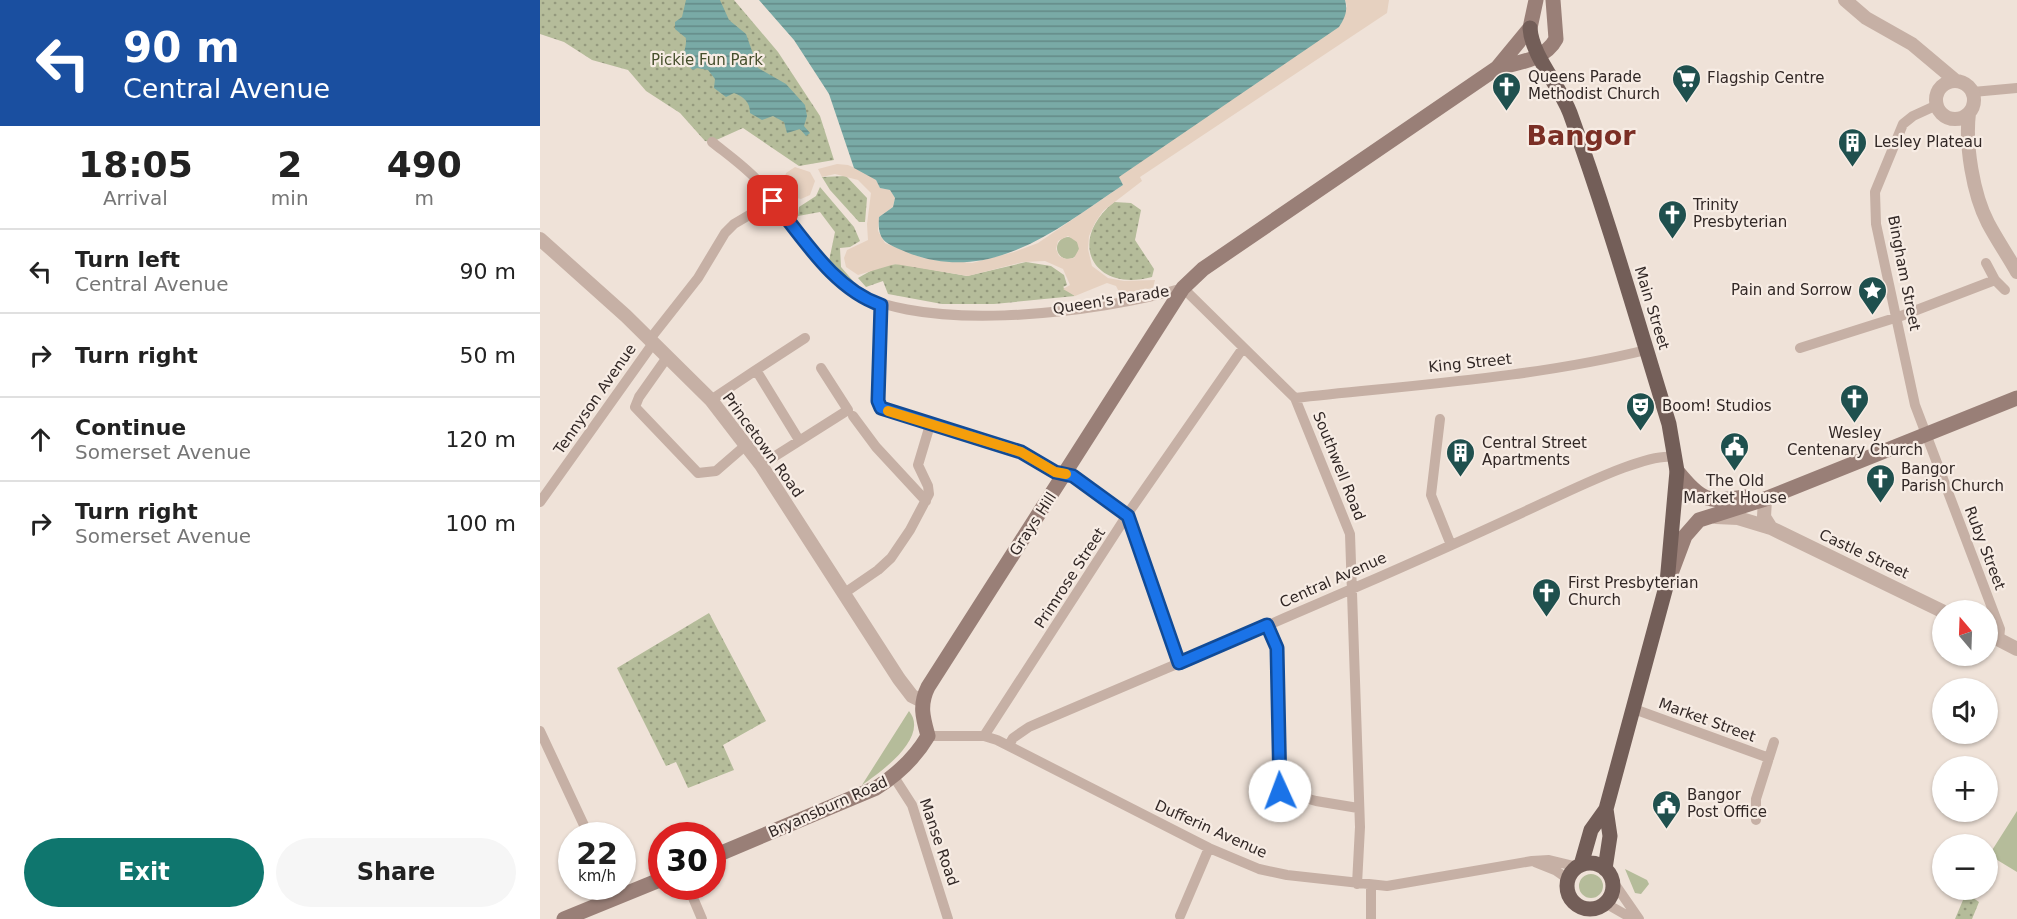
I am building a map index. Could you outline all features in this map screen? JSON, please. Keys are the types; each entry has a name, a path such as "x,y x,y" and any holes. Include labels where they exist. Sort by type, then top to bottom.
{"main road":[{"path":"1497,68 1530,28 1536,0"},
{"path":"1497,68 1538,56 1556,39 1553,0"},
{"name":"Main Street","path":"1530,28 1532,46 1557,84 1569,109 1646,350 1677,464 1667,583"},
{"name":"Queen's Parade","path":"1183,288 1203,269 1497,68"},
{"name":"Grays Hill","path":"922,700 928,687 1183,288"},
{"path":"1705,517 1765,500 2017,398"},
{"path":"1677,464 1695,492 1712,501 1781,492"},
{"name":"Main Street","path":"1576,871 1591,830 1606,809 1667,583 1690,527 1705,517"},
{"path":"922,700 922,714 928,735"},
{"name":"Bryansburn Road","path":"726,851 859,796 894,777 910,761 928,735"},
{"name":"Main Street","path":"1606,809 1610,836 1608,875"},
{"path":"1571,919 1573,901 1568,891 1576,871 1594,864 1608,875 1611,893 1601,909 1589,909 1573,901"},
{"path":"564,919 599,900"}],"street":[{"path":"1845,0 1866,18 1912,44 1956,81 1965,84 1973,92 1974,102 1969,113 1966,133 1969,151 1984,212 2017,272"},
{"path":"1956,81 1940,88 1937,105 1943,114 1952,119 1969,113"},
{"path":"1973,92 2017,88"},
{"name":"Bingham Street","path":"1924,435 1895,317 1876,224 1875,192 1903,124 1913,116 1937,105"},
{"name":"Queen's Parade","path":"712,142 754,177 838,279 865,299 881,305 932,315 976,317 1077,308 1143,298 1183,288"},
{"name":"Tennyson Avenue","path":"540,502 652,340 698,278 725,233 734,224 773,201"},
{"name":"Princetown Road","path":"540,239 652,340 711,400 761,465 899,679 912,696 922,700"},
{"path":"1986,263 1995,280 2005,290"},
{"path":"1800,348 1969,292 1995,280"},
{"name":"Southwell Road","path":"1183,288 1295,398 1350,534 1358,808 1356,884"},
{"path":"881,305 878,403 883,409 1021,452 1055,472 1065,474 1103,495 1128,516 1179,663"},
{"path":"711,400 805,338"},
{"name":"Primrose Street","path":"984,736 1128,516 1243,348"},
{"name":"King Street","path":"1295,398 1530,372 1589,363 1646,350"},
{"path":"668,356 639,397 635,407 698,473 716,471 746,444"},
{"path":"761,465 848,410 820,368"},
{"path":"756,369 800,440"},
{"path":"853,416 876,447 926,501"},
{"path":"1440,419 1431,495 1451,545"},
{"path":"843,594 891,558 926,501 928,486 918,465 930,425"},
{"name":"Ruby Street","path":"1924,435 1989,600"},
{"name":"Central Avenue","path":"1009,745 1013,738 1023,730 1353,589 1620,470 1668,455 1677,464"},
{"path":"1765,500 1764,517 1771,528"},
{"name":"Castle Street","path":"1705,517 1728,516 1771,528 1932,606"},
{"path":"1267,625 1277,648 1280,791 1316,801 1358,808"},
{"path":"1998,640 2017,649"},
{"name":"Market Street","path":"1634,709 1769,758"},
{"path":"540,731 582,822"},
{"name":"Dufferin Avenue","path":"928,735 984,736 1009,745 1209,848 1259,868 1315,880 1388,886 1532,861 1555,870 1576,871"},
{"path":"1756,820 1756,799 1774,742"},
{"name":"Manse Road","path":"894,777 912,805 948,919"},
{"path":"1180,916 1209,848"},
{"path":"1608,875 1631,904 1637,917"},
{"path":"1371,885 1371,919"},
{"path":"694,900 702,919"},
{"path":"1601,909 1637,917"}],"green space":[{"name":"Pickie Fun Park","path":"540,0 734,0 778,52 820,116 834,160 799,166 743,128 712,142 705,141 680,113 646,91 628,70 592,60 564,42 540,34"},
{"path":"846,176 867,198 865,222 859,222 830,190 822,177"},
{"path":"820,187 854,227 860,241 850,247 840,248 841,267 854,282 840,273 829,261 835,232 820,212 798,216 799,207 816,196"},
{"path":"1114,202 1131,203 1141,210 1135,240 1154,269 1152,277 1131,280 1114,278 1101,271 1093,260 1089,247 1091,232 1099,217"},
{"path":"1064,237 1072,237 1079,244 1079,252 1072,259 1064,259 1057,252 1057,244"},
{"path":"1026,262 1051,266 1064,275 1067,285 1063,287 1075,296 994,304 942,304 888,294 883,281 866,287 858,278 881,265 900,264 967,276"},
{"path":"709,613 766,721 723,745 734,770 688,788 676,762 666,766 617,668"},
{"path":"909,711 914,721 913,732 908,742 891,763 862,785"},
{"path":"2017,811 2017,872 1998,860 1998,841"},
{"path":"1625,869 1647,880 1649,884 1641,894 1635,893"},
{"path":"1591,874 1596,875 1602,881 1602,891 1596,897 1591,898 1586,897 1580,891 1579,886 1580,881 1586,875"},
{"path":"1963,900 1979,902 1972,919 1955,919"}],"shaded area":[{"path":"1345,0 1389,0 1387,13 1140,177 1142,181 1103,211 1089,236 1088,249 1092,266 1108,278 1124,281 1155,280 1153,288 1120,294 1116,286 1107,283 1075,296 1063,289 1070,285 1063,269 1045,261 1023,262 968,276 895,264 858,275 846,267 844,258 847,250 868,240 867,224 871,193 858,180 835,174 822,177 818,169 837,164 848,165 876,180 880,188 890,190 895,198 893,207 879,217 878,231 885,243 923,258 972,263 1014,252 1038,243 1123,185 1118,177 1347,7","holes":["1068,236 1077,242 1079,249 1074,258 1066,259 1059,256 1056,249 1058,241"]},
{"path":"795,167 810,172 815,181 810,195 801,199 789,196 783,186 786,173"}],"water":[{"path":"686,0 720,0 729,20 746,34 758,68 786,84 805,105 807,116 804,126 810,133 806,136 800,129 787,133 784,122 773,116 762,120 750,113 748,103 741,96 734,93 726,97 714,88 715,79 708,70 697,68 693,70 684,62 686,38 675,29 675,22 682,17"},
{"path":"759,0 1345,0 1346,11 1339,27 1119,177 1123,185 1073,219 1022,248 995,257 966,262 937,261 906,252 881,237 879,217 893,207 895,198 890,190 880,188 876,180 854,168 829,94 794,40"}],"slow traffic":[{"path":"888,411 1021,452 1055,472 1066,474"}],"place":[{"name":"Flagship Centre","path":"1686,104"},
{"name":"Queens Parade Methodist Church","path":"1507,112"},
{"name":"Lesley Plateau","path":"1853,168"},
{"name":"Trinity Presbyterian","path":"1672,240"},
{"name":"Pain and Sorrow","path":"1873,316"},
{"name":"Wesley Centenary Church","path":"1855,424"},
{"name":"Boom! Studios","path":"1641,432"},
{"name":"The Old Market House","path":"1735,472"},
{"name":"Central Street Apartments","path":"1461,478"},
{"name":"Bangor Parish Church","path":"1880,504"},
{"name":"First Presbyterian Church","path":"1547,618"},
{"name":"Bangor Post Office","path":"1666,830"}],"district":[{"name":"Bangor","path":"1581,135"}],"route":[{"path":"773,201 838,279 857,295 881,305 878,403 881,408 1021,452 1055,472 1073,476 1103,495 1128,516 1179,663 1267,625 1277,648 1280,791"}]}
